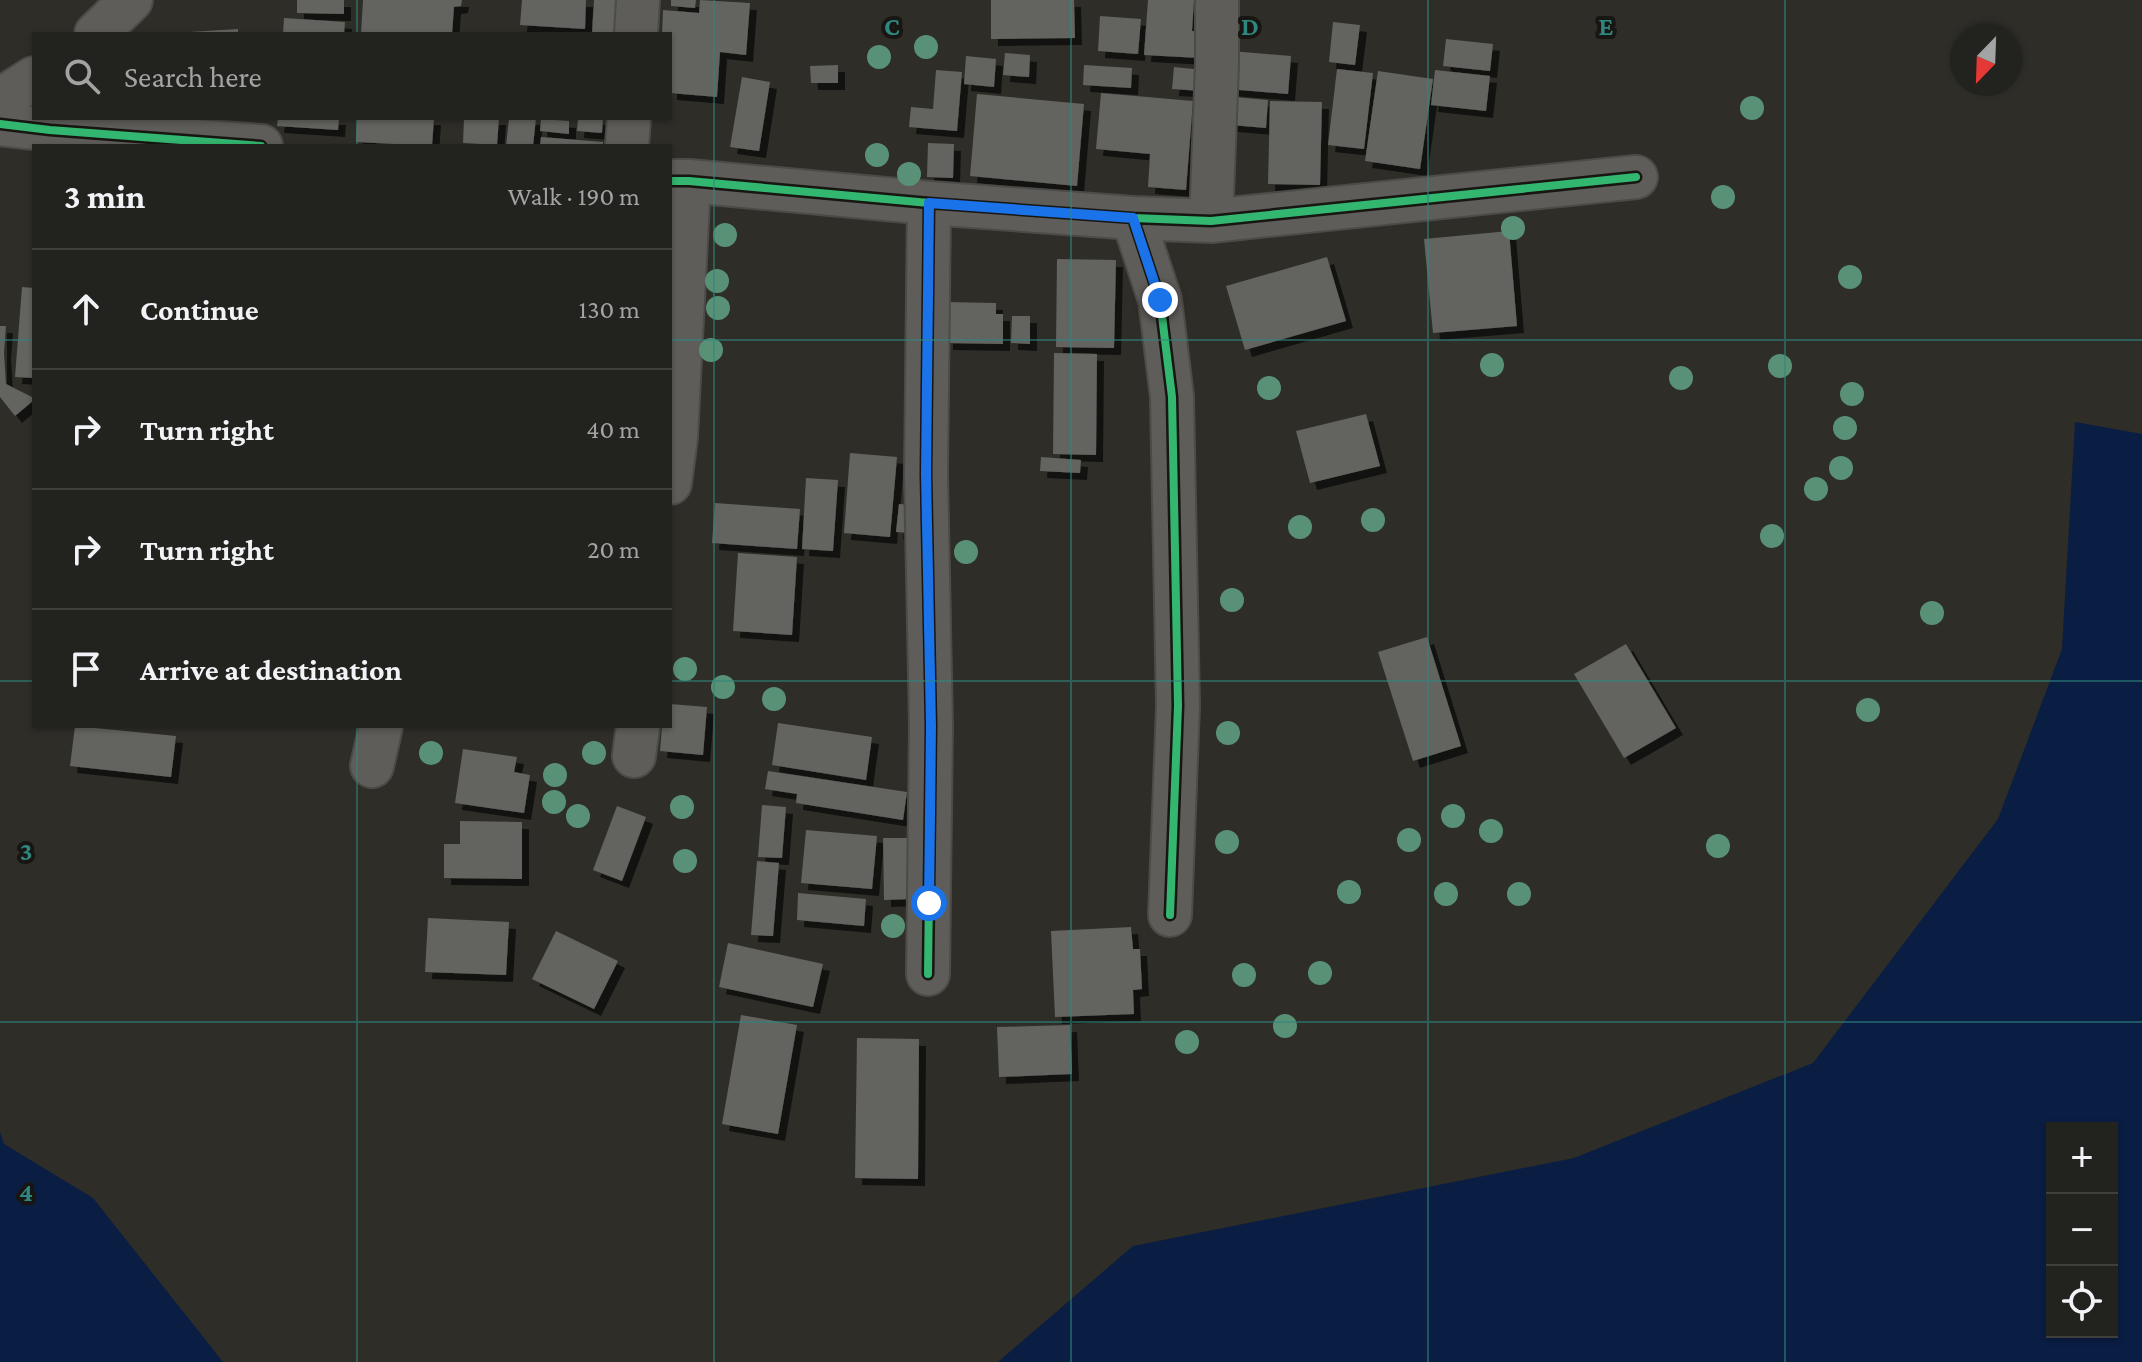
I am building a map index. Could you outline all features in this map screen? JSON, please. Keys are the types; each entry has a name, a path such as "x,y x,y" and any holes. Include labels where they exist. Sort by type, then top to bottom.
{"street":[{"path":"98,32 131,0"},
{"path":"636,32 638,0"},
{"path":"1211,221 1217,0"},
{"path":"0,100 32,79"},
{"path":"627,144 629,120"},
{"path":"0,124 226,144"},
{"path":"672,468 676,437 679,181 929,203 1211,221 1636,177"},
{"path":"928,974 931,726 926,474 929,203"},
{"path":"1133,218 1160,300 1172,397 1178,706 1170,915"},
{"path":"372,766 381,728"}],"water":[{"path":"2075,422 2142,434 2142,1362 998,1362 1133,1246 1574,1158 1813,1063 1998,819 2062,649"},
{"path":"0,1132 4,1144 93,1198 223,1362 0,1362"}],"building":[{"path":"297,0 344,0 344,14 297,13"},
{"path":"363,0 462,0 461,6 454,7 452,32 361,32"},
{"path":"522,0 586,0 585,29 520,25"},
{"path":"594,0 618,0 615,32 592,32"},
{"path":"671,0 696,0 695,8 671,6"},
{"path":"700,0 750,3 746,55 720,52 717,97 672,93 672,32 662,32 663,10 699,13"},
{"path":"991,0 1074,0 1075,38 991,39"},
{"path":"1148,0 1194,0 1192,31 1202,31 1200,58 1144,55"},
{"path":"1100,16 1141,19 1138,54 1098,51"},
{"path":"284,18 345,22 344,32 283,32"},
{"path":"1333,22 1360,25 1355,65 1329,62"},
{"path":"238,29 238,32 189,32"},
{"path":"1446,39 1493,44 1490,71 1443,66"},
{"path":"1231,51 1291,56 1288,94 1228,89"},
{"path":"1005,53 1030,55 1029,77 1003,75"},
{"path":"966,56 996,59 994,87 964,84"},
{"path":"838,65 838,83 811,83 810,66"},
{"path":"1084,65 1132,68 1131,88 1083,85"},
{"path":"1174,67 1203,70 1202,91 1172,89"},
{"path":"1337,69 1373,73 1364,149 1328,145"},
{"path":"936,70 962,72 957,131 909,127 911,107 933,109"},
{"path":"1435,70 1490,76 1486,111 1431,105"},
{"path":"1378,71 1433,79 1420,169 1365,161"},
{"path":"742,77 770,82 759,151 730,147"},
{"path":"1101,93 1193,101 1186,190 1148,187 1150,154 1096,149"},
{"path":"977,94 1084,104 1077,186 970,176"},
{"path":"1222,96 1268,100 1266,128 1219,124"},
{"path":"1270,101 1322,102 1320,185 1268,184"},
{"path":"278,120 339,120 338,130 277,126"},
{"path":"357,120 434,120 432,144 356,142"},
{"path":"464,120 499,120 497,144 463,143"},
{"path":"509,120 536,120 533,144 506,144"},
{"path":"541,120 569,121 569,134 540,131"},
{"path":"578,120 603,120 602,133 577,131"},
{"path":"541,137 603,142 603,144 540,144"},
{"path":"928,143 954,144 953,178 927,177"},
{"path":"1509,231 1517,326 1433,333 1424,239"},
{"path":"1327,257 1346,321 1245,350 1226,286"},
{"path":"1057,259 1116,260 1114,348 1056,347"},
{"path":"22,287 32,288 32,378 15,377"},
{"path":"946,302 996,303 996,314 1003,314 1003,344 946,343"},
{"path":"1012,316 1030,316 1030,344 1011,343"},
{"path":"0,326 6,326 6,384 32,397 32,402 15,416 0,397"},
{"path":"1054,353 1097,354 1096,455 1053,454"},
{"path":"1366,414 1380,466 1310,483 1296,431"},
{"path":"850,453 897,457 890,537 844,533"},
{"path":"1041,457 1081,460 1080,473 1040,471"},
{"path":"806,478 838,480 833,551 802,549"},
{"path":"715,503 800,509 797,549 712,543"},
{"path":"899,504 913,505 911,533 896,532"},
{"path":"738,553 797,557 792,635 733,631"},
{"path":"1427,637 1461,746 1413,761 1378,652"},
{"path":"1626,644 1676,728 1624,758 1574,674"},
{"path":"672,704 707,707 703,755 660,751 662,728 672,728"},
{"path":"778,723 872,737 866,780 772,765"},
{"path":"75,728 176,736 171,777 70,766"},
{"path":"463,749 517,757 514,772 530,775 524,813 455,803"},
{"path":"768,771 907,792 903,820 796,803 797,794 765,789"},
{"path":"762,805 786,807 782,858 758,857"},
{"path":"617,806 646,817 622,881 593,870"},
{"path":"460,821 522,822 522,879 444,878 444,844 460,844"},
{"path":"806,830 877,836 872,889 801,883"},
{"path":"883,838 910,838 911,899 884,900"},
{"path":"757,861 779,863 773,936 751,935"},
{"path":"798,893 866,899 864,926 797,920"},
{"path":"428,918 509,922 506,975 425,972"},
{"path":"1131,927 1133,949 1140,949 1142,989 1133,990 1134,1014 1055,1017 1051,931"},
{"path":"556,931 618,961 594,1009 532,979"},
{"path":"728,943 823,964 813,1007 719,987"},
{"path":"741,1015 797,1025 778,1134 722,1124"},
{"path":"1070,1025 1072,1074 999,1077 997,1027"},
{"path":"857,1038 919,1039 918,1179 855,1178"}],"cycle path":[{"path":"0,124 235,144"},
{"path":"672,181 929,203 1211,221 1636,177"},
{"path":"928,974 931,726 926,474 929,203"},
{"path":"1133,218 1160,300 1172,397 1178,706 1170,915"}],"route":[{"path":"929,903 931,726 926,474 929,203 1133,218 1160,300"}]}
